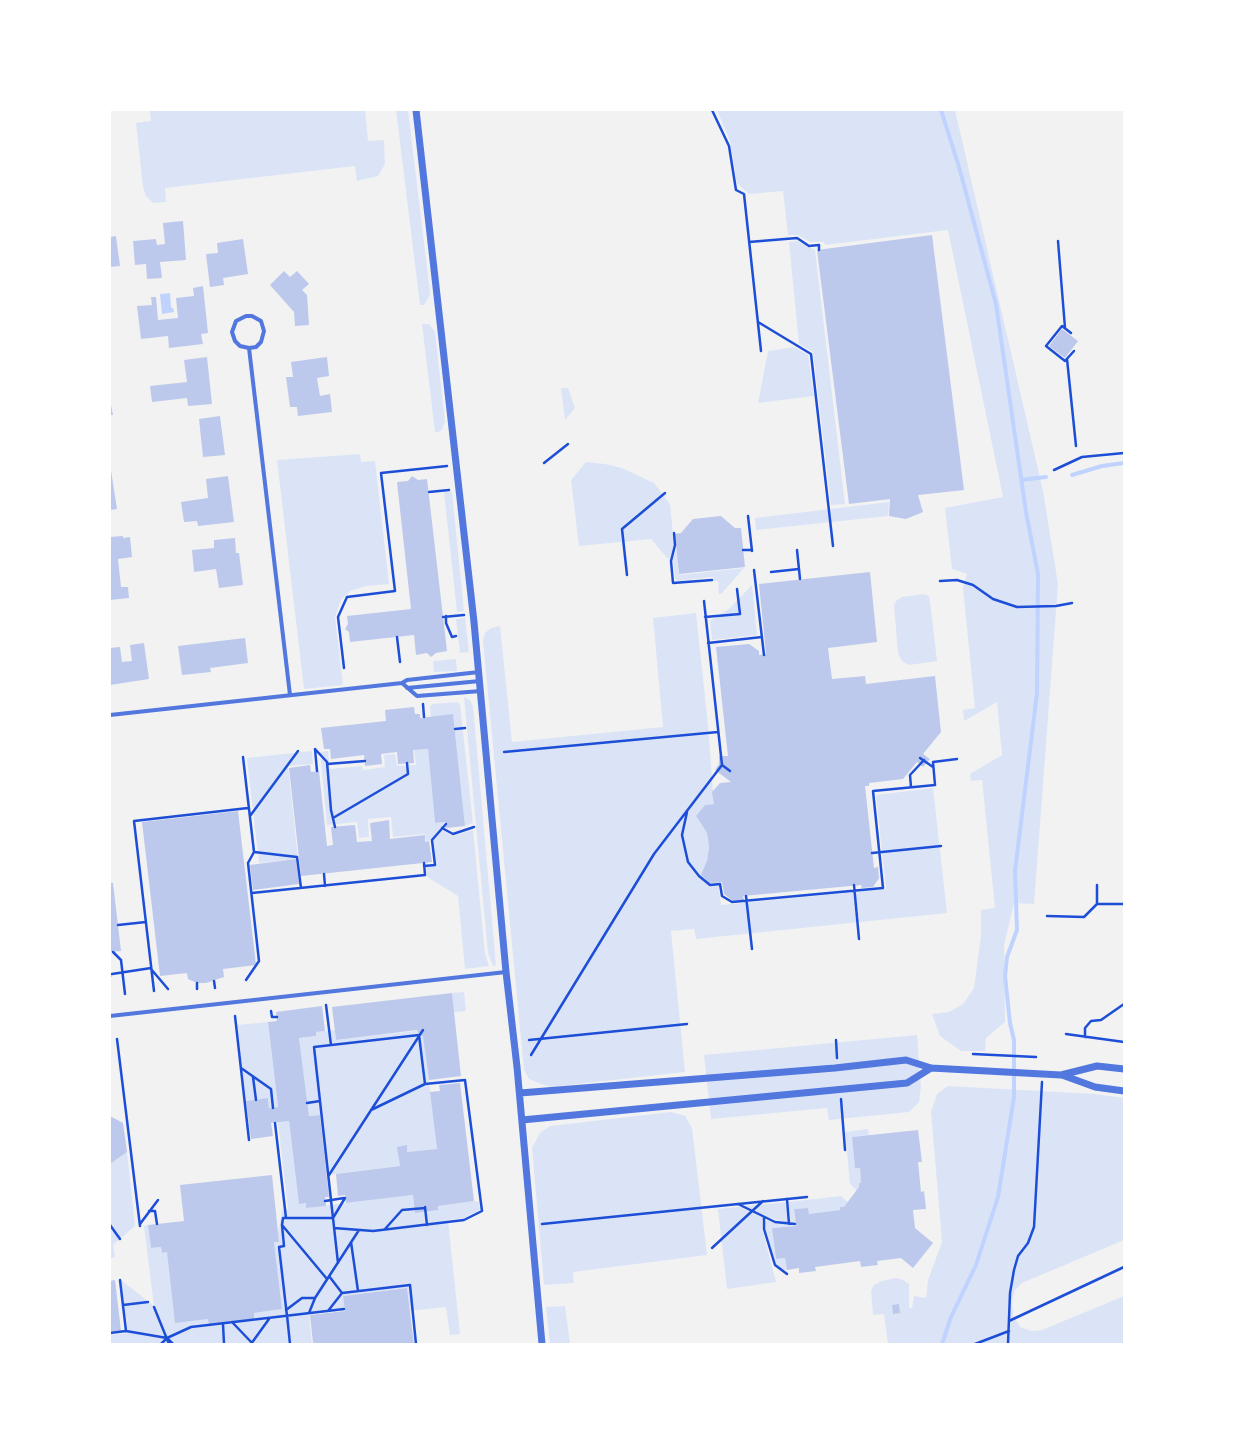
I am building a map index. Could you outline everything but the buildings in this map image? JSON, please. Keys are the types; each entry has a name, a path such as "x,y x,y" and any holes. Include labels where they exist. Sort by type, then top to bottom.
{"street":[{"path":"416,110 481,690 506,972 520,1093 542,1344"},
{"path":"246,316 252,316 260,321 264,331 261,342 256,347 249,348 240,346 235,341 232,332 236,321 246,316"},
{"path":"249,348 290,695"},
{"path":"110,715 402,683 407,680 479,672"},
{"path":"407,688 480,681"},
{"path":"402,683 417,696 481,690"},
{"path":"110,1016 506,972"},
{"path":"520,1093 835,1068 906,1060 931,1068 1062,1075 1095,1087 1124,1091"},
{"path":"1062,1075 1097,1066 1124,1070"},
{"path":"522,1120 908,1083 931,1068"}],"path":[{"path":"712,110 728,146 736,190 744,194 761,352"},
{"path":"749,242 796,238 810,246 819,245 819,250"},
{"path":"1058,241 1065,328"},
{"path":"758,322 811,354 833,546"},
{"path":"1046,346 1062,326 1071,333"},
{"path":"1041,346 1046,346 1065,361 1067,359"},
{"path":"1074,351 1067,359 1076,446"},
{"path":"544,463 568,444"},
{"path":"1054,470 1082,457 1124,453"},
{"path":"344,668 338,617 347,597 395,591 381,473 450,466"},
{"path":"428,492 452,490"},
{"path":"627,575 622,529 665,493"},
{"path":"743,550 752,550 748,516"},
{"path":"674,533 675,545 671,561 673,583 712,580"},
{"path":"797,550 800,579"},
{"path":"771,572 799,569"},
{"path":"754,570 764,655"},
{"path":"940,581 957,580 968,583 993,599 1017,607 1056,606 1072,603"},
{"path":"705,617 740,614 737,589"},
{"path":"530,1055 654,854 722,765 704,601"},
{"path":"456,636 452,636 444,617 465,614"},
{"path":"397,637 400,662"},
{"path":"708,643 762,637"},
{"path":"423,703 424,717"},
{"path":"455,729 465,728"},
{"path":"504,752 718,732"},
{"path":"317,771 315,749 327,762 335,827"},
{"path":"249,817 298,751"},
{"path":"242,757 254,852 248,864 259,961 246,980"},
{"path":"920,758 933,768"},
{"path":"688,810 682,835 688,862 699,876 710,885 720,884 722,896 732,902 883,888 872,791 935,785 933,762 957,759"},
{"path":"911,787 910,775 924,760"},
{"path":"327,764 365,761"},
{"path":"333,818 408,774 407,764"},
{"path":"722,765 730,771"},
{"path":"154,991 134,821 248,808"},
{"path":"252,893 256,891 325,886 425,875 424,864 435,865 432,840 446,824"},
{"path":"442,828 453,834 474,827"},
{"path":"872,853 941,846"},
{"path":"254,852 297,857 301,888"},
{"path":"324,874 325,886"},
{"path":"854,885 859,939"},
{"path":"1047,916 1084,917 1097,904 1097,885"},
{"path":"746,896 752,949"},
{"path":"1097,904 1124,904"},
{"path":"118,925 146,922"},
{"path":"113,952 121,960 125,994"},
{"path":"112,974 151,968"},
{"path":"151,968 168,990"},
{"path":"214,981 215,988"},
{"path":"197,983 198,989"},
{"path":"1085,1037 1085,1028 1091,1021 1101,1020 1124,1004"},
{"path":"326,1005 331,1045"},
{"path":"272,1011 272,1017 276,1017"},
{"path":"235,1016 249,1140"},
{"path":"529,1040 687,1024"},
{"path":"328,1175 423,1030"},
{"path":"1066,1034 1124,1042"},
{"path":"338,1263 314,1047 419,1036"},
{"path":"419,1036 425,1084"},
{"path":"117,1039 140,1225 158,1200"},
{"path":"836,1040 837,1058"},
{"path":"973,1054 1036,1057"},
{"path":"241,1067 271,1089 273,1108"},
{"path":"1008,1344 1010,1293 1014,1270 1018,1256 1028,1243 1034,1227 1043,1074"},
{"path":"253,1076 256,1100"},
{"path":"334,1228 385,1230 464,1220 482,1211 465,1080 425,1084 371,1110"},
{"path":"840,1097 845,1150"},
{"path":"307,1103 320,1101"},
{"path":"275,1123 286,1218"},
{"path":"542,1224 807,1197"},
{"path":"325,1201 345,1198 333,1218"},
{"path":"786,1199 789,1224"},
{"path":"712,1248 764,1201"},
{"path":"738,1204 764,1218 795,1224"},
{"path":"385,1230 402,1210 425,1207 427,1224"},
{"path":"149,1211 155,1211 157,1224"},
{"path":"290,1344 279,1247 284,1246 282,1225 283,1218 333,1218"},
{"path":"764,1218 764,1228 775,1264 787,1274"},
{"path":"110,1225 120,1239"},
{"path":"282,1225 327,1279"},
{"path":"309,1313 315,1298 359,1230"},
{"path":"351,1242 358,1291"},
{"path":"1009,1321 1124,1267"},
{"path":"329,1276 342,1293"},
{"path":"120,1280 126,1331"},
{"path":"328,1311 342,1293 380,1290 410,1285 416,1344"},
{"path":"286,1310 302,1298 315,1298"},
{"path":"123,1305 148,1302"},
{"path":"154,1307 169,1344"},
{"path":"161,1344 167,1338 191,1327 344,1309"},
{"path":"232,1322 252,1344 270,1318"},
{"path":"223,1324 224,1344"},
{"path":"110,1333 126,1331 167,1338 173,1344"},
{"path":"975,1344 1009,1331"}],"shaded area":[{"path":"150,110 365,110 368,141 384,140 385,164 378,176 357,181 355,166 165,188 166,202 153,203 146,196 143,187 136,123 151,121"},
{"path":"396,110 408,110 430,292 424,305 420,305"},
{"path":"717,110 955,110 1043,491 1058,584 1034,904 1014,903 1004,945 1005,1022 986,1038 985,1051 961,1051 940,1036 932,1014 949,1012 963,1004 974,988 981,936 981,910 995,908 982,780 971,781 970,774 1002,755 997,702 964,721 963,710 975,708 963,588 967,574 952,569 945,508 1003,497 948,230 825,245 824,242 810,242 798,235 788,235 783,191 749,194 737,183 730,141"},
{"path":"797,241 815,250 845,504 831,505 813,352 799,344 789,242"},
{"path":"422,324 429,324 435,332 445,421 442,430 438,432 435,432"},
{"path":"794,347 808,355 814,396 758,403 768,351"},
{"path":"561,388 568,388 575,408 565,420"},
{"path":"360,454 361,462 375,461 389,584 366,586 350,591 341,600 335,617 343,685 304,689 277,460"},
{"path":"586,462 622,468 654,483 670,504 674,544 670,558 667,558 651,539 579,546 571,480"},
{"path":"444,492 452,492 464,611 457,612"},
{"path":"889,502 888,516 756,530 755,518"},
{"path":"676,546 679,575 744,568 721,594 719,594 718,581 714,581 713,577 677,581 675,578 673,561"},
{"path":"752,585 757,635 712,640 710,621 730,608"},
{"path":"924,594 929,596 930,601 937,661 909,665 902,661 898,653 894,605 897,600 902,597"},
{"path":"696,613 708,725 714,804 705,805 696,816 707,833 709,847 707,861 718,882 721,905 886,889 876,795 933,788 947,913 696,939 694,929 671,931 685,1072 551,1087 541,1084 529,1079 524,1070 483,641 485,633 491,628 500,626 512,742 663,727 653,618"},
{"path":"465,618 469,652 460,653 456,619"},
{"path":"456,659 457,671 434,672 433,661"},
{"path":"464,697 470,700 473,706 496,965 493,966 488,953"},
{"path":"457,702 460,704 473,823 465,826 453,715 431,717 430,707 432,704"},
{"path":"428,749 435,823 445,822 431,840 426,841 425,834 393,837 391,817 368,819 369,837 359,838 357,822 327,825 320,752 328,751 330,769 362,766 363,770 385,767 384,755 395,754 397,766 416,765 414,750"},
{"path":"312,751 313,764 288,766 298,859 259,863 247,758"},
{"path":"442,830 453,836 473,830 485,954 489,966 465,969 458,896 427,877 426,867 436,866 434,840"},
{"path":"464,992 466,1011 454,1012 452,993"},
{"path":"268,1022 278,1107 269,1108 268,1099 246,1101 237,1025"},
{"path":"335,1030 336,1040 423,1030 437,1149 407,1152 406,1146 398,1147 400,1166 327,1175 320,1115 309,1116 299,1038 316,1036 316,1032"},
{"path":"917,1035 921,1087 919,1102 909,1112 829,1120 827,1108 711,1119 704,1055"},
{"path":"948,1086 1095,1094 1124,1098 1124,1240 1022,1283 1015,1290 1012,1302 1013,1315 1020,1327 1032,1331 1042,1330 1124,1296 1124,1344 888,1344 884,1314 873,1315 871,1291 874,1285 882,1281 896,1278 903,1280 909,1284 909,1308 912,1308 914,1296 926,1298 928,1280 942,1242 931,1112 937,1094"},
{"path":"671,1112 685,1116 692,1128 707,1255 573,1272 574,1283 544,1285 532,1148 540,1133 550,1126"},
{"path":"289,1121 299,1203 306,1203 306,1208 413,1195 415,1213 438,1210 438,1206 474,1201 479,1202 480,1210 465,1218 448,1220 460,1334 450,1335 446,1307 410,1311 407,1288 343,1296 345,1311 309,1314 312,1344 110,1344 110,1335 128,1333 121,1280 154,1306 144,1226 148,1225 151,1248 161,1247 162,1253 167,1252 208,1319 254,1319 254,1313 282,1309 274,1242 279,1242 278,1234 282,1210 288,1209 278,1122"},
{"path":"868,1129 869,1135 852,1137 855,1168 860,1168 861,1183 859,1183 857,1191 850,1184 845,1132"},
{"path":"127,1152 135,1226 113,1245 115,1257 110,1258 110,1164"},
{"path":"841,1196 848,1202 844,1207 840,1207 840,1210 809,1214 808,1208 794,1209 795,1223 790,1223 788,1202"},
{"path":"786,1202 788,1223 764,1216 762,1220 762,1228 776,1282 727,1289 718,1209"},
{"path":"765,1220 794,1226 772,1228 776,1259 785,1258 787,1270 781,1269 776,1264 765,1229"},
{"path":"565,1306 570,1344 550,1344 546,1307"}],"water":[{"path":"170,293 171,308 173,308 174,312 162,314 160,294"}],"waterway":[{"path":"941,110 959,167 996,304 1026,512 1038,574 1037,693 1015,871 1017,930 1007,957 1005,976 1010,1023 1014,1040 1014,1097 998,1197 976,1265 951,1317 942,1344"},
{"path":"1072,475 1102,466 1124,463"},
{"path":"1021,480 1046,477"}]}
